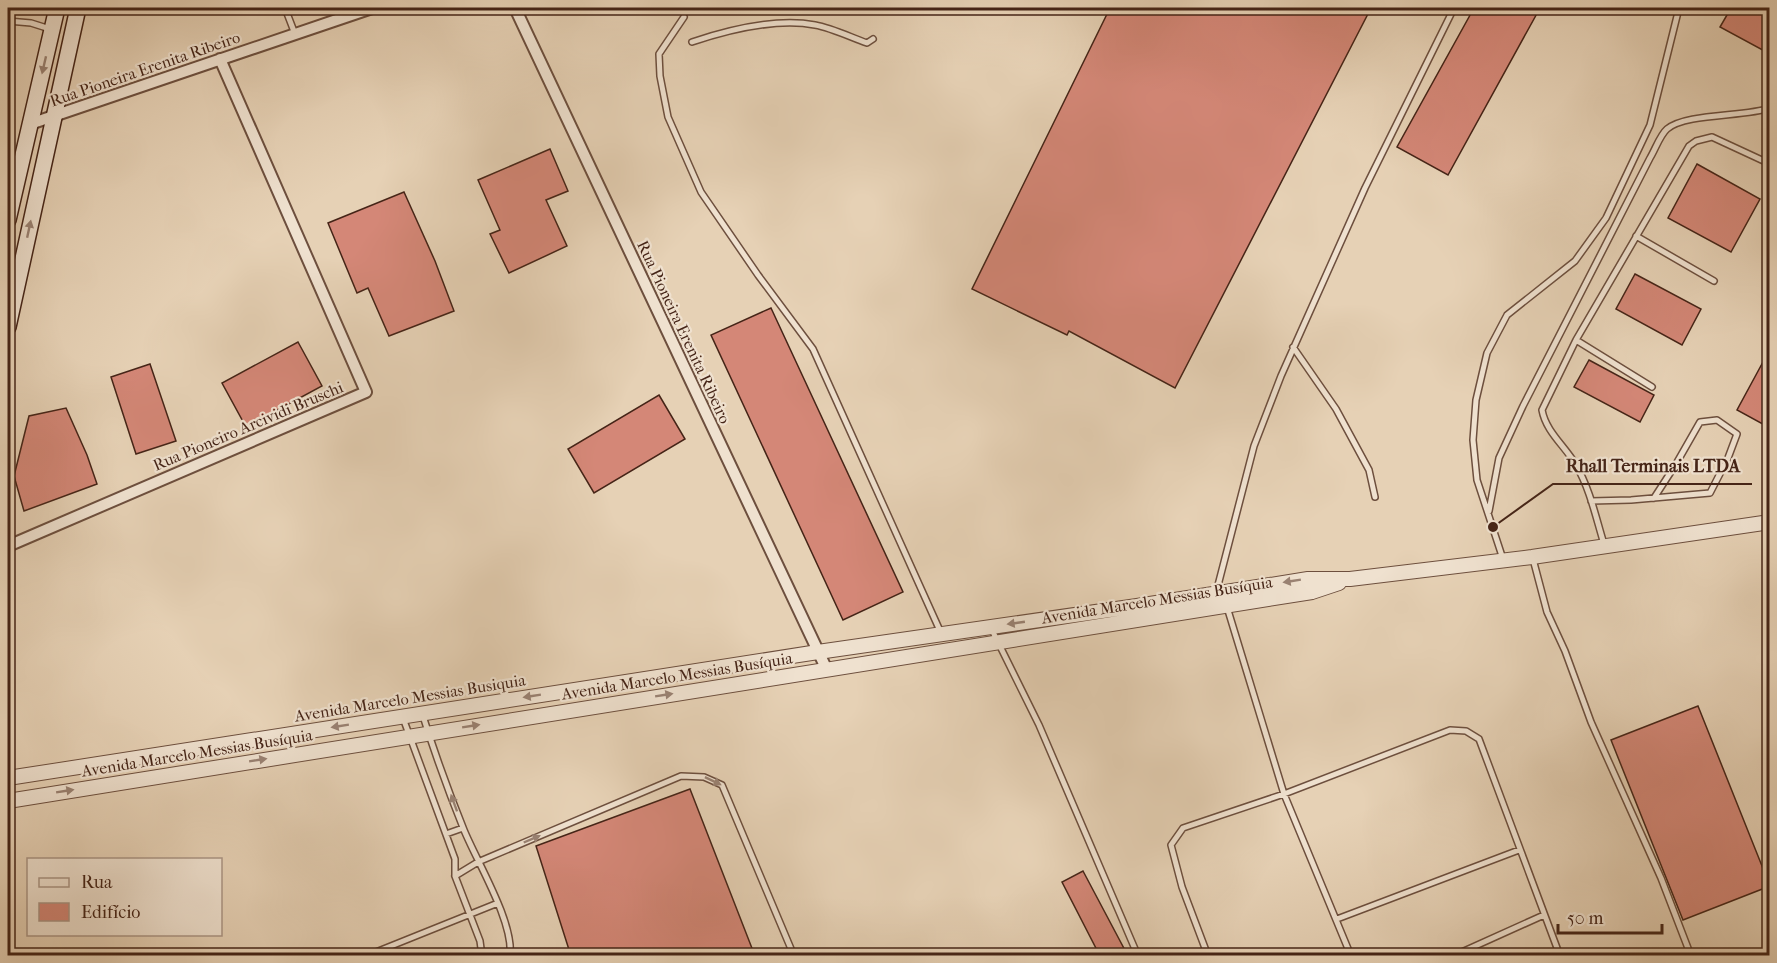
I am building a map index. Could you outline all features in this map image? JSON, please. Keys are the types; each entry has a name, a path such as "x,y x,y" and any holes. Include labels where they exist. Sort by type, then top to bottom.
{"main road":[{"path":"8,220 57,8"},
{"path":"8,327 78,8"}],"street":[{"name":"Rua Pioneira Erenita Ribeiro","path":"30,124 372,8"},
{"name":"Rua Pioneira Erenita Ribeiro","path":"515,8 826,668"},
{"name":"Rua Pioneiro Arcividi Bruschi","path":"8,546 366,392 220,59"},
{"name":"Avenida Marcelo Messias Busíquia","path":"8,801 997,642 1139,613 1216,594 1308,579 1350,579 1532,557 1770,522"},
{"name":"Avenida Marcelo Messias Busíquia","path":"818,651 991,626 1227,606 1312,592 1350,579"},
{"name":"Avenida Marcelo Messias Busiquia","path":"8,778 818,651"}],"lane":[{"path":"285,8 295,34"},
{"path":"1216,594 1254,446 1293,347 1365,188 1454,8"},
{"path":"1504,560 1477,480 1473,440 1476,400 1487,353 1507,315 1575,261 1606,218 1650,125 1679,8"},
{"path":"684,17 659,54 660,76 668,117 701,192 813,349 941,633"},
{"path":"8,21 31,23 52,29"},
{"path":"692,42 722,32 777,24 815,25 867,43 873,39"},
{"path":"1489,512 1499,458 1523,406 1667,129 1713,116 1770,108"},
{"path":"1604,546 1585,482 1574,462 1544,421 1542,410 1576,340 1689,146 1696,141 1712,137 1766,162"},
{"path":"1636,236 1714,281"},
{"path":"1576,340 1652,387"},
{"path":"1293,347 1336,410 1369,470 1376,497"},
{"path":"1591,501 1654,498 1710,494 1737,434 1717,420 1700,422 1654,498"},
{"path":"1532,557 1547,612 1592,722 1661,878 1691,956"},
{"path":"1227,606 1284,794 1351,956"},
{"path":"991,626 1040,725 1138,956"},
{"path":"423,713 463,828 498,903 511,948 510,956"},
{"path":"402,716 455,859 455,876 480,941 482,956"},
{"path":"1208,956 1182,887 1171,844 1183,828 1284,794 1450,730 1466,731 1479,740 1560,956"},
{"path":"455,876 478,862 681,776 704,777 722,785 794,956"},
{"path":"446,834 463,828"},
{"path":"1336,919 1519,850"},
{"path":"366,956 498,903"},
{"path":"1453,956 1544,915"}],"building":[{"path":"1110,8 1371,8 1175,388 1069,331 1067,335 972,289"},
{"path":"1474,8 1540,8 1448,175 1397,147"},
{"path":"1731,8 1770,8 1770,54 1720,27"},
{"path":"550,149 568,191 546,200 567,246 509,273 490,234 500,230 478,180"},
{"path":"1697,164 1760,199 1731,252 1668,218"},
{"path":"404,192 435,261 454,311 389,336 368,288 357,293 328,223"},
{"path":"1635,274 1701,309 1682,345 1616,309"},
{"path":"771,308 903,592 843,620 711,335"},
{"path":"298,342 322,386 246,427 222,383"},
{"path":"1770,349 1770,428 1737,410"},
{"path":"1589,360 1654,395 1640,422 1574,387"},
{"path":"150,364 176,441 136,454 111,377"},
{"path":"659,395 685,439 594,493 568,449"},
{"path":"66,408 97,484 24,511 14,476 29,416"},
{"path":"1698,706 1770,886 1683,920 1611,740"},
{"path":"690,789 755,956 571,956 536,846"},
{"path":"1083,871 1128,956 1100,956 1062,882"}],"place":[{"name":"Rhall Terminais LTDA","path":"1493,527"}]}
